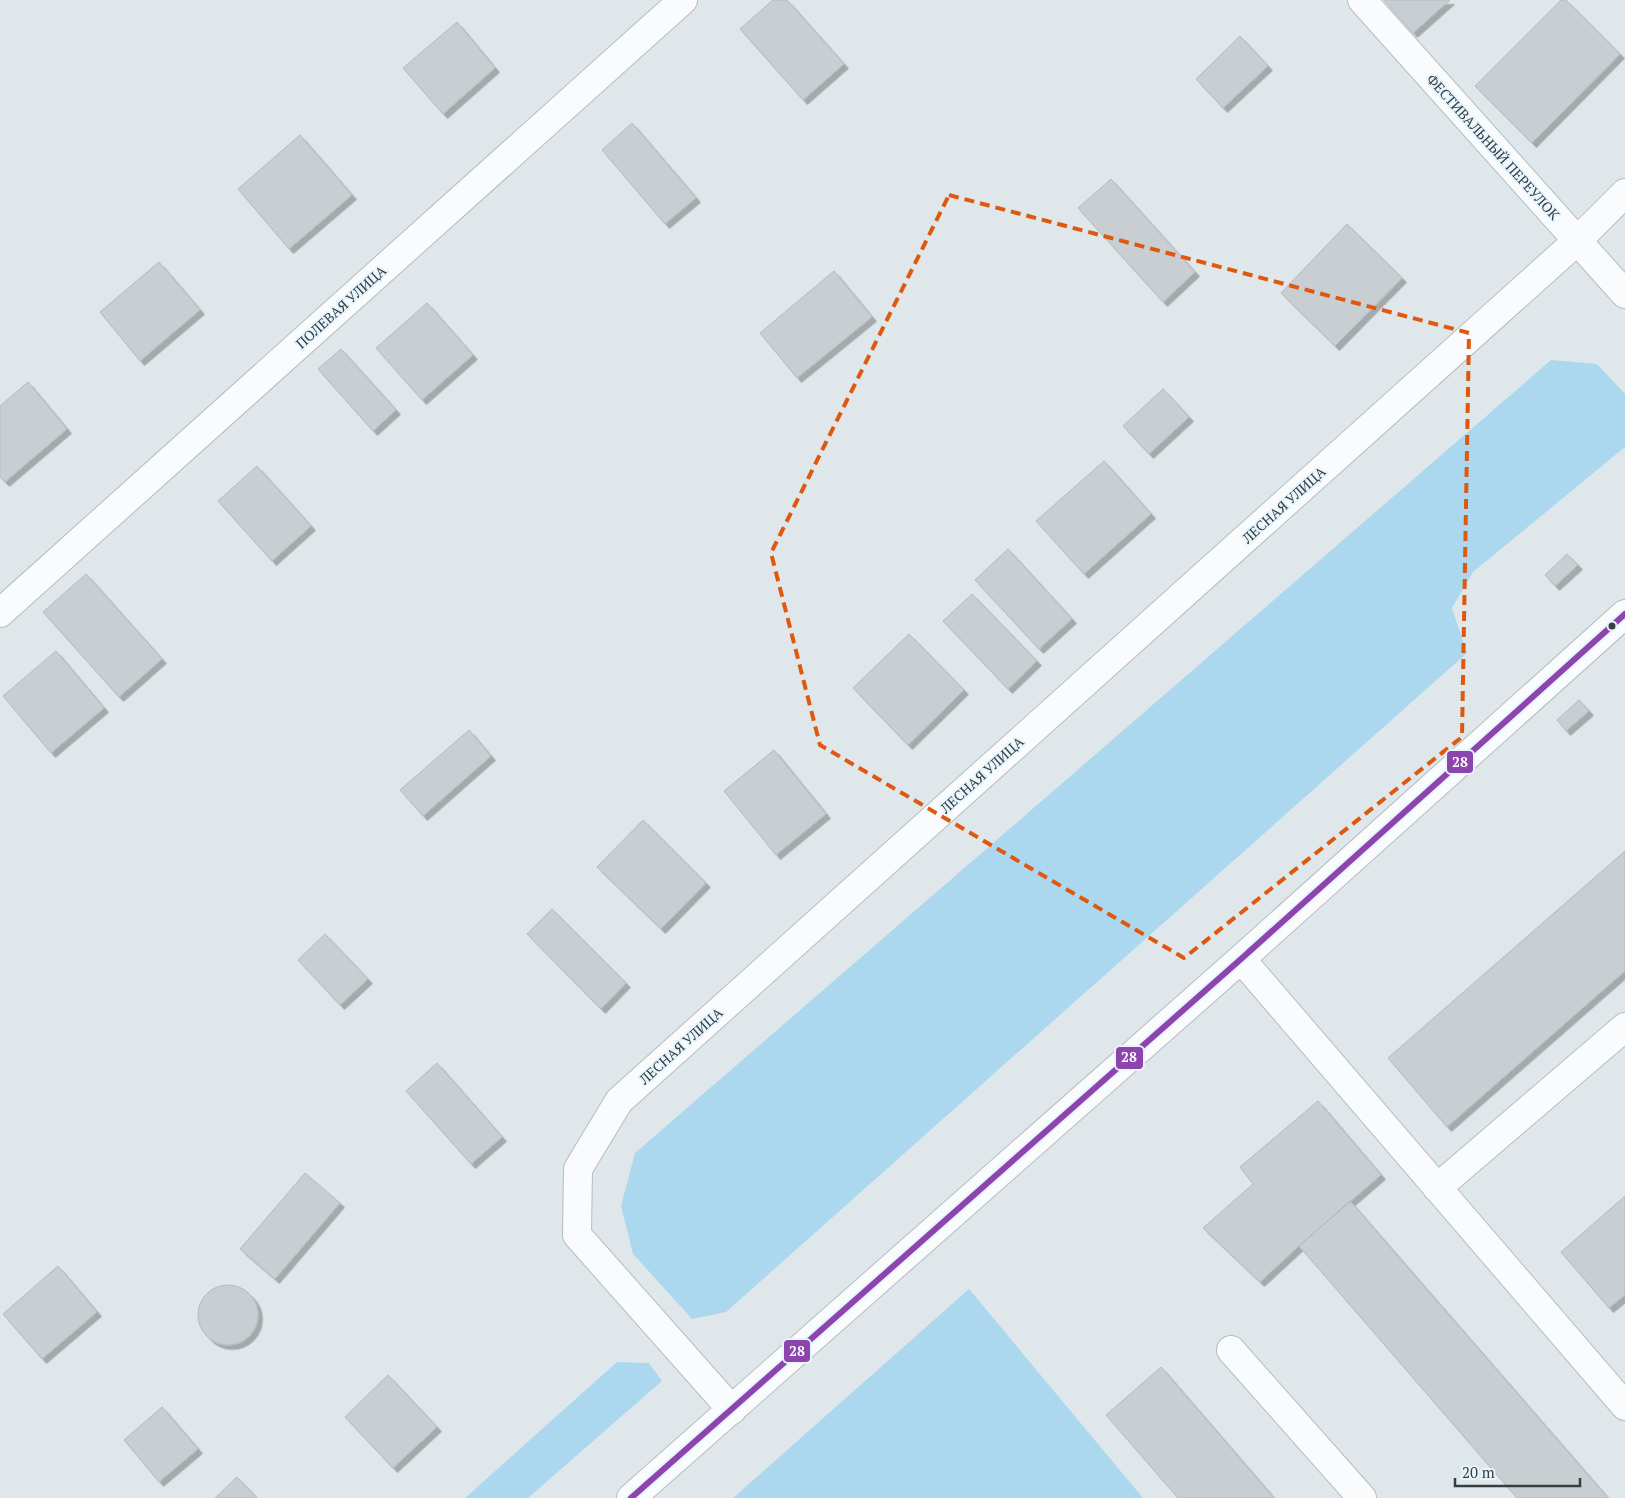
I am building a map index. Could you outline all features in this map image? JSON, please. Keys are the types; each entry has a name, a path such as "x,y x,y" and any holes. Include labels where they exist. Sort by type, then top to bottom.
{"street":[{"name":"ПОЛЕВАЯ УЛИЦА","path":"0,613 683,0"},
{"name":"ФЕСТИВАЛЬНЫЙ ПЕРЕУЛОК","path":"1362,0 1625,294"},
{"name":"ЛЕСНАЯ УЛИЦА","path":"732,1410 577,1235 578,1169 619,1101 1578,241 1625,194"},
{"path":"634,1497 1241,959 1625,614"},
{"path":"1241,959 1625,1406"},
{"path":"1437,1188 1625,1028"},
{"path":"1231,1350 1362,1498"}],"highlighted area":[{"path":"949,195 1469,333 1462,737 1184,958 820,745 771,553"}],"shaded area":[{"path":"1551,360 1597,364 1625,394 1625,447 1473,572 1452,608 1467,653 726,1312 692,1319 633,1254 621,1206 635,1153"},
{"path":"969,1289 1143,1498 733,1498"},
{"path":"617,1362 649,1363 662,1381 528,1498 465,1498"}],"building":[{"path":"773,0 787,0 844,64 803,100 740,29"},
{"path":"1384,0 1450,0 1413,33"},
{"path":"1561,0 1566,0 1620,54 1532,143 1475,86"},
{"path":"457,22 495,68 443,114 403,68"},
{"path":"1240,36 1268,66 1223,108 1196,79"},
{"path":"632,123 696,198 665,224 602,150"},
{"path":"300,135 352,195 289,249 238,189"},
{"path":"1111,179 1195,272 1163,302 1078,208"},
{"path":"1347,224 1402,278 1335,346 1281,293"},
{"path":"159,262 200,310 140,361 100,312"},
{"path":"834,271 872,317 797,378 760,333"},
{"path":"427,303 473,355 422,400 376,348"},
{"path":"341,349 396,410 373,431 318,369"},
{"path":"28,382 67,429 5,482 0,477 0,406"},
{"path":"1163,389 1189,417 1149,454 1123,426"},
{"path":"1104,461 1151,514 1084,574 1036,521"},
{"path":"257,466 311,526 272,561 218,501"},
{"path":"1008,549 1072,619 1039,649 975,580"},
{"path":"1567,554 1578,565 1555,586 1545,575"},
{"path":"86,574 162,659 119,697 43,612"},
{"path":"972,594 1037,661 1008,689 943,621"},
{"path":"909,634 964,690 908,745 853,688"},
{"path":"56,651 104,708 51,753 3,696"},
{"path":"1579,700 1589,711 1566,731 1557,720"},
{"path":"469,730 491,756 423,816 400,790"},
{"path":"774,750 826,814 776,855 724,791"},
{"path":"643,820 706,883 661,929 597,867"},
{"path":"1625,851 1625,971 1447,1127 1388,1058"},
{"path":"552,909 626,983 601,1009 527,934"},
{"path":"325,934 368,979 340,1005 298,960"},
{"path":"437,1063 502,1137 471,1164 406,1091"},
{"path":"1318,1101 1381,1175 1260,1282 1203,1228 1253,1184 1240,1167"},
{"path":"305,1173 340,1203 275,1279 240,1249"},
{"path":"1625,1196 1625,1295 1609,1308 1561,1252"},
{"path":"1350,1201 1608,1498 1517,1498 1299,1246"},
{"path":"58,1266 97,1312 42,1359 3,1314"},
{"path":"228,1285 245,1290 253,1298 258,1315 253,1332 245,1340 228,1345 211,1340 203,1332 198,1315 203,1298 211,1290"},
{"path":"1161,1367 1274,1498 1178,1498 1106,1415"},
{"path":"388,1375 437,1427 393,1468 345,1417"},
{"path":"162,1407 198,1449 159,1482 124,1440"},
{"path":"237,1477 257,1498 215,1498"}],"transit line":[{"name":"28","path":"631,1498 1241,959 1625,614"}]}
